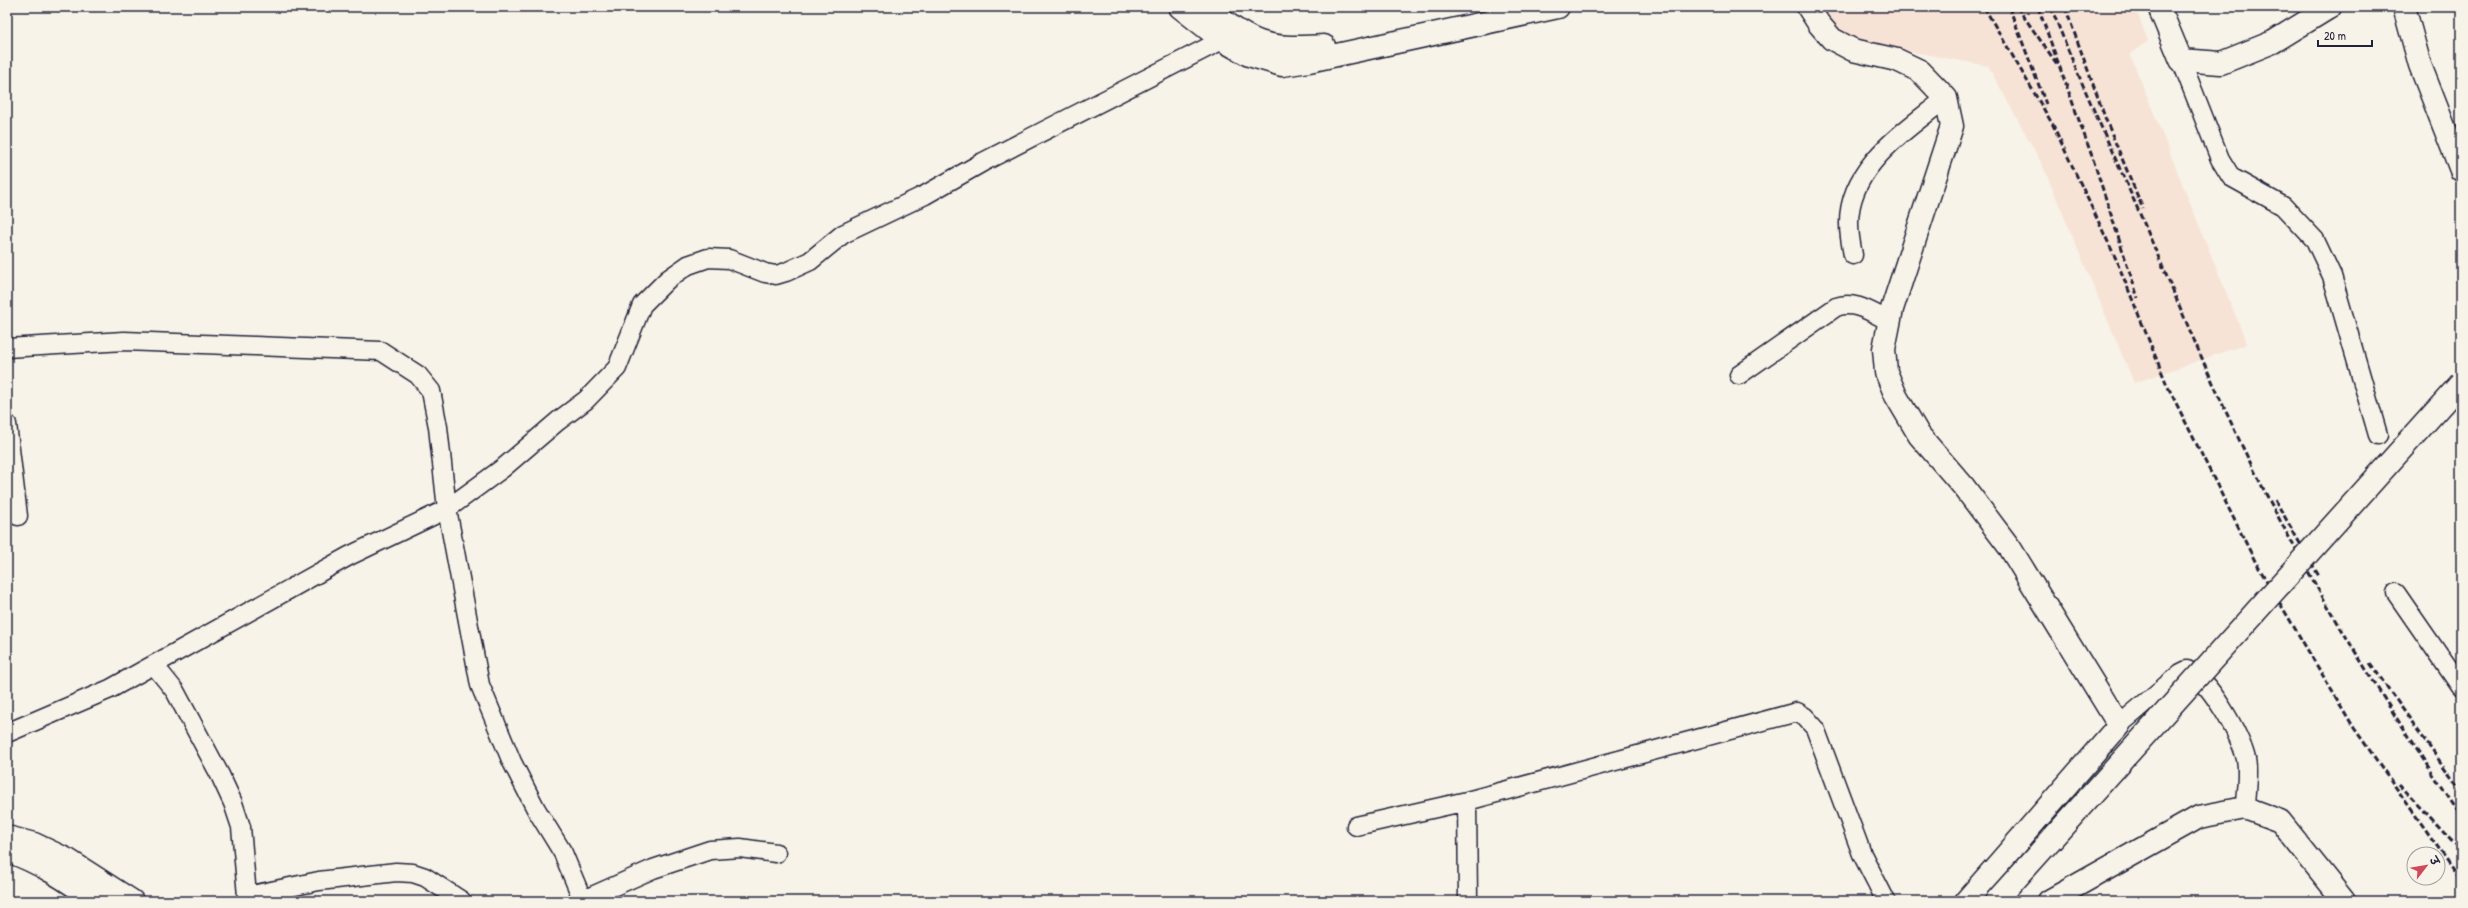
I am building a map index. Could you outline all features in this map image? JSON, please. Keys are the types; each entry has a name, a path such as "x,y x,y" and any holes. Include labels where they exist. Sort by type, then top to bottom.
{"street":[{"path":"1180,7 1230,36 1263,45 1288,48 1330,46 1489,7"},
{"path":"1205,7 1249,55 1282,65 1309,61 1558,7"},
{"path":"1808,7 1819,24 1832,39 1853,50 1897,60 1920,71 1946,98 1952,126 1889,321 1884,350 1886,372 1896,396 1919,435 1964,487 2010,548 2119,725"},
{"path":"2158,7 2181,60 2220,159 2231,177 2283,206 2314,240 2332,276 2378,435"},
{"path":"2181,60 2221,63 2273,42 2330,7"},
{"path":"2404,7 2420,65 2461,170"},
{"path":"7,733 110,689 349,556 447,509 503,468 558,421 586,400 617,368 642,306 668,279 688,265 708,258 729,259 760,272 776,275 786,272 810,261 842,234 925,195 983,162 1230,36"},
{"path":"1853,254 1848,224 1853,200 1867,170 1885,149 1946,98"},
{"path":"1739,375 1836,307 1846,303 1855,305 1889,321"},
{"path":"7,348 124,341 381,351 418,375 431,391 438,427 447,509 480,686 512,762 536,809 563,853 583,900 653,869 710,850 740,848 776,853"},
{"path":"1996,901 2461,383"},
{"path":"7,424 18,516"},
{"path":"2396,593 2461,687"},
{"path":"154,665 175,692 220,774 233,802 241,827 246,898 319,881 396,872 413,873 425,878 462,901"},
{"path":"1966,901 2119,725 2181,673 2187,670 2196,674 2215,699 2235,733 2246,759 2245,808"},
{"path":"1356,826 1467,801 1797,712 1805,717 1815,728 1862,854 1886,901"},
{"path":"1467,801 1468,901"},
{"path":"2049,901 2199,817 2245,808 2280,820 2344,901"},
{"path":"7,837 34,844 68,860 132,901"},
{"path":"7,851 24,857 62,876 96,901"}],"shaded area":[{"path":"1821,7 2135,7 2148,41 2130,54 2247,344 2134,383 2042,164 1988,66 1849,40 1823,13"}],"railway":[{"path":"1984,7 2053,125 2116,259 2167,385 2256,563 2354,728 2461,880"},
{"path":"2009,7 2046,104"},
{"path":"2017,7 2057,64"},
{"path":"2038,7 2093,159 2138,298"},
{"path":"2051,7 2084,88 2209,374 2244,450 2303,562 2345,636 2461,816"},
{"path":"2065,7 2106,120 2143,209"},
{"path":"2275,500 2320,578"},
{"path":"2370,663 2461,791"},
{"path":"2399,784 2461,850"}]}
